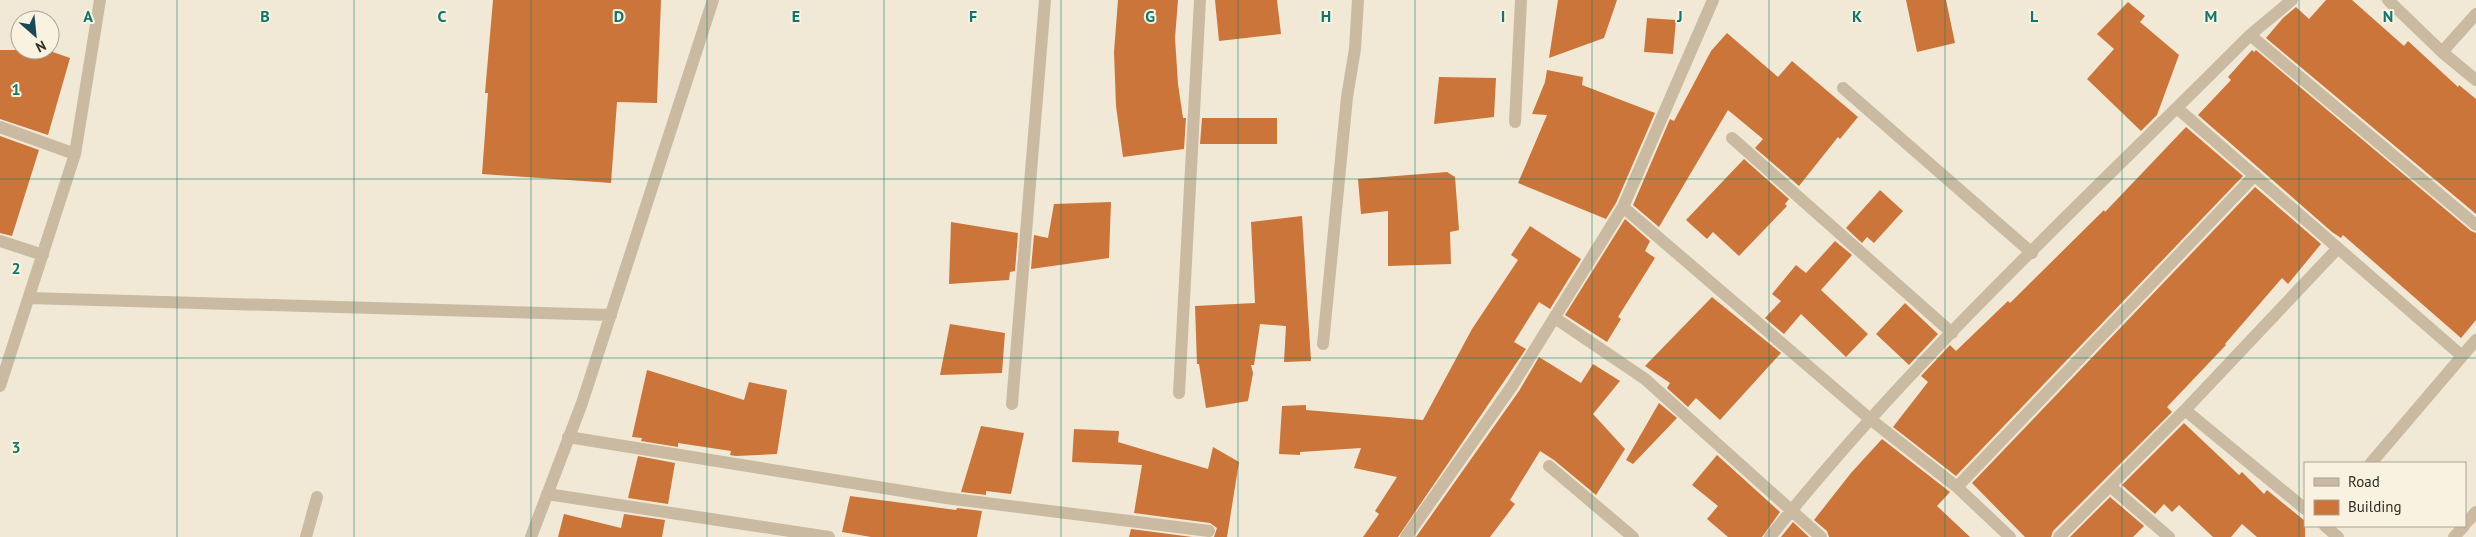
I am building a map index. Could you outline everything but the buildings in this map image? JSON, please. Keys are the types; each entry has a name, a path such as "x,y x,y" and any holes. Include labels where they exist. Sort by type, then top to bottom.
{"street":[{"path":"0,386 4,359 29,298 75,154 100,0"},
{"path":"531,537 611,314 713,0"},
{"path":"1012,404 1045,0"},
{"path":"1179,392 1200,0"},
{"path":"1323,344 1347,98 1355,49 1358,0"},
{"path":"1515,122 1521,0"},
{"path":"1406,537 1512,386 1623,207 1713,0"},
{"path":"1770,537 1870,419 1952,333 2250,35 2292,0"},
{"path":"2388,0 2442,52 2476,80"},
{"path":"2442,52 2476,14"},
{"path":"2250,35 2476,225"},
{"path":"1843,88 2032,253"},
{"path":"2178,108 2462,356"},
{"path":"0,127 75,154"},
{"path":"1732,138 1952,333"},
{"path":"1957,487 2255,175"},
{"path":"1623,207 1870,419 1957,487 2010,537"},
{"path":"0,241 42,255"},
{"path":"2059,537 2185,410 2338,248"},
{"path":"29,298 611,314"},
{"path":"1555,318 1645,380 1821,537"},
{"path":"2372,462 2476,340"},
{"path":"2185,410 2304,508"},
{"path":"568,437 946,498 1209,531"},
{"path":"1549,466 1633,537"},
{"path":"2110,486 2169,537"},
{"path":"547,494 829,537"},
{"path":"306,537 317,497"},
{"path":"2466,523 2476,512"},
{"path":"2326,527 2338,537"},
{"path":"2454,537 2462,527"}]}
